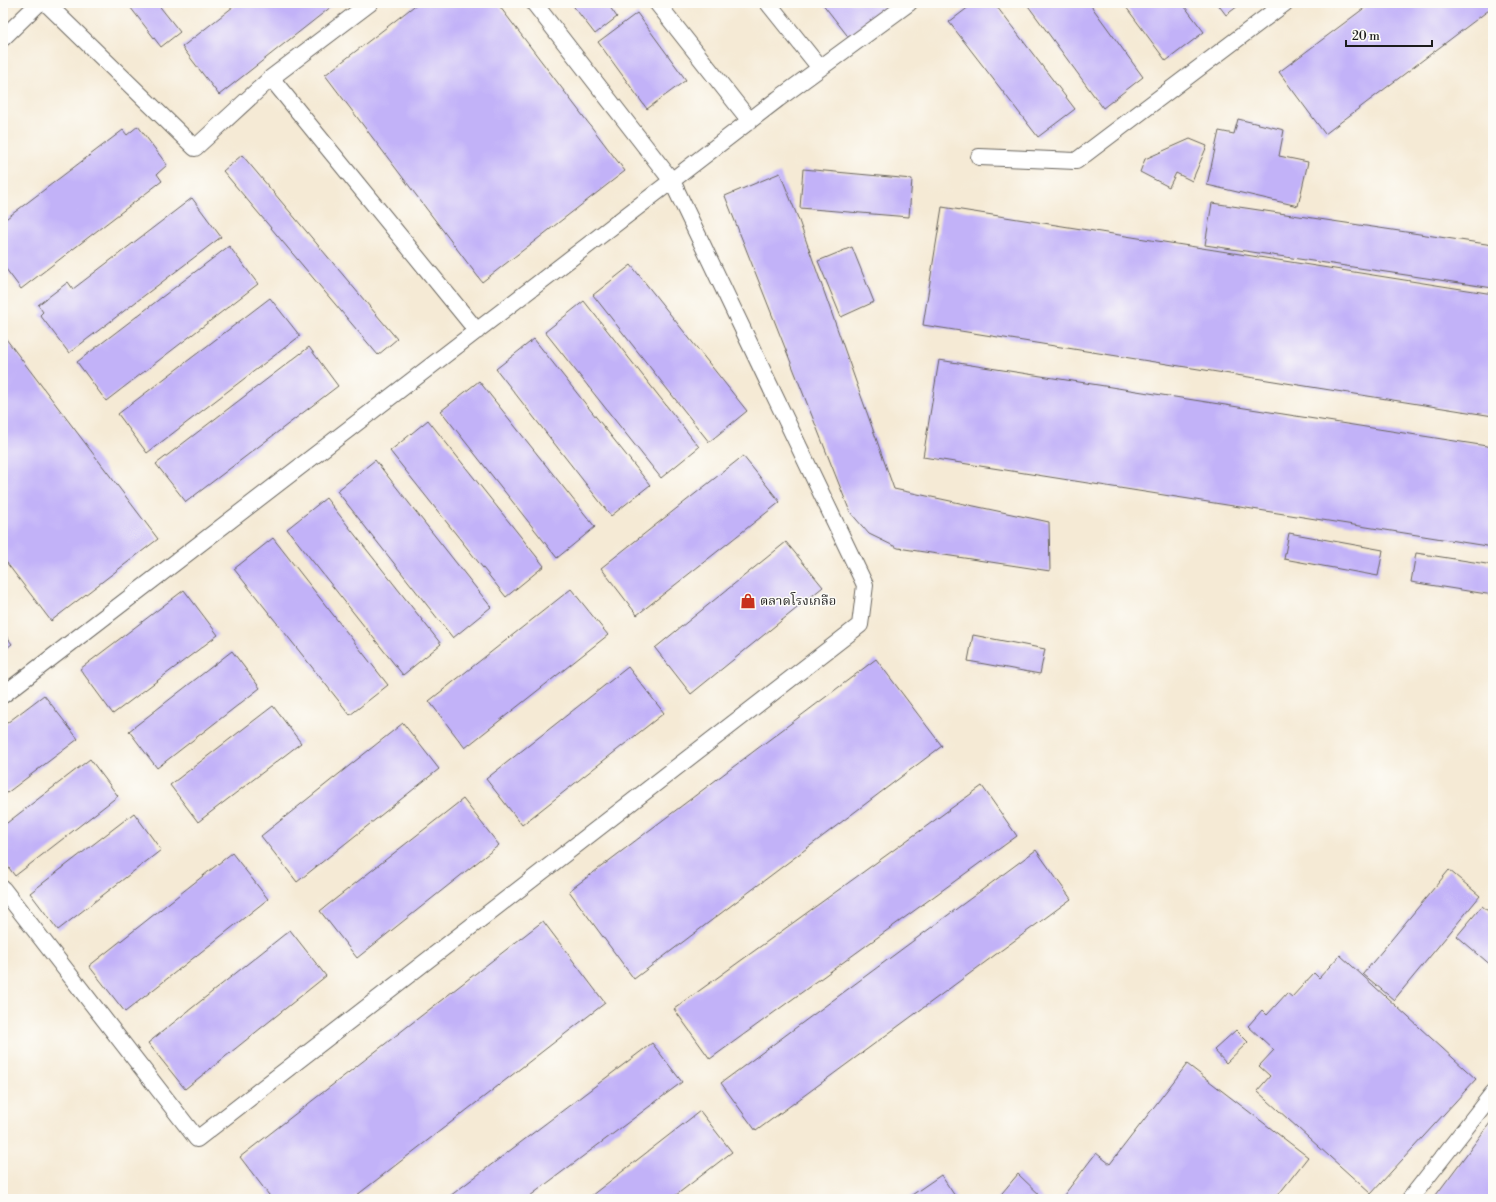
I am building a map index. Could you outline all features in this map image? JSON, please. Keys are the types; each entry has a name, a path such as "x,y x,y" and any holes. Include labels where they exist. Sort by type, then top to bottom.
{"lane":[{"path":"3,38 39,3"},
{"path":"46,3 195,148 271,78 370,3"},
{"path":"3,889 197,1139 860,625 865,585 672,181 534,3"},
{"path":"657,3 750,121"},
{"path":"768,3 820,68"},
{"path":"3,695 750,121 908,3"},
{"path":"979,156 1076,161 1285,3"},
{"path":"271,78 477,331"},
{"path":"1410,1199 1493,1093"}],"building":[{"path":"127,3 157,3 180,32 161,47"},
{"path":"238,3 336,3 219,95 182,47"},
{"path":"418,3 497,3 625,171 482,282 325,75"},
{"path":"571,3 607,3 617,17 595,34"},
{"path":"822,3 895,3 850,39"},
{"path":"974,3 994,3 1075,109 1038,137 949,22"},
{"path":"1026,3 1089,3 1143,77 1103,108"},
{"path":"1123,3 1182,3 1204,32 1166,61"},
{"path":"1217,3 1242,3 1226,15"},
{"path":"1371,3 1493,3 1493,7 1325,134 1279,72"},
{"path":"637,13 686,80 647,109 598,42"},
{"path":"1238,119 1284,130 1279,156 1308,162 1298,206 1207,185 1219,131 1234,134"},
{"path":"138,126 167,165 157,174 162,181 21,289 3,265 3,221 123,130 127,135"},
{"path":"1190,139 1207,146 1192,181 1176,173 1169,187 1140,172 1145,159"},
{"path":"242,155 397,339 378,355 223,171"},
{"path":"803,169 912,179 909,217 800,208"},
{"path":"780,173 798,218 894,489 1049,522 1050,571 898,548 869,534 850,512 725,196"},
{"path":"192,198 221,237 69,353 40,315 43,312 38,305 68,282 73,289"},
{"path":"1212,203 1493,245 1493,288 1205,245"},
{"path":"942,207 1493,294 1493,416 923,325"},
{"path":"229,246 258,284 106,401 77,362"},
{"path":"852,247 874,302 841,317 818,261"},
{"path":"631,265 747,411 709,442 593,295"},
{"path":"270,298 300,336 147,453 118,414"},
{"path":"584,301 699,447 661,478 545,332"},
{"path":"3,335 158,539 51,621 3,558"},
{"path":"534,339 650,485 611,516 496,369"},
{"path":"309,347 338,386 186,502 156,464"},
{"path":"939,360 1493,447 1493,547 923,457"},
{"path":"479,381 595,527 557,558 441,411"},
{"path":"428,420 544,566 506,597 390,451"},
{"path":"743,456 780,502 637,615 601,568"},
{"path":"375,460 491,607 453,638 337,491"},
{"path":"326,498 441,644 403,675 287,529"},
{"path":"1289,533 1383,550 1378,576 1284,559"},
{"path":"273,538 388,685 350,715 234,569"},
{"path":"786,542 823,587 691,694 655,648"},
{"path":"1416,553 1493,565 1493,595 1411,582"},
{"path":"571,589 608,635 465,748 429,701"},
{"path":"184,590 218,635 113,714 80,669"},
{"path":"3,632 12,644 3,651"},
{"path":"973,635 1045,649 1040,674 968,661"},
{"path":"232,651 260,688 157,768 129,731"},
{"path":"876,659 942,746 634,979 569,891"},
{"path":"628,667 664,713 522,825 486,779"},
{"path":"44,695 78,739 3,796 3,726"},
{"path":"273,706 301,743 198,822 170,785"},
{"path":"403,723 439,769 297,882 261,836"},
{"path":"90,759 118,796 15,876 3,860 3,826"},
{"path":"982,786 1017,836 710,1059 674,1009"},
{"path":"463,799 499,845 357,958 320,911"},
{"path":"134,813 161,850 58,930 30,893"},
{"path":"1036,850 1071,899 756,1131 721,1083"},
{"path":"232,853 268,899 125,1012 89,966"},
{"path":"1449,870 1480,896 1394,1000 1363,974"},
{"path":"1482,906 1493,915 1493,967 1457,936"},
{"path":"543,921 605,1003 352,1199 272,1199 240,1157"},
{"path":"290,930 326,976 185,1089 148,1043"},
{"path":"1340,955 1476,1079 1371,1194 1257,1091 1270,1076 1259,1066 1274,1050 1248,1026 1262,1010 1267,1015 1287,993 1292,997 1314,973 1319,978"},
{"path":"1236,1030 1248,1042 1226,1063 1214,1050"},
{"path":"652,1043 682,1082 526,1199 446,1199"},
{"path":"1187,1064 1308,1157 1275,1199 1061,1199 1096,1153 1110,1164"},
{"path":"700,1111 732,1152 671,1199 587,1199"},
{"path":"1493,1119 1493,1199 1433,1199"},
{"path":"1018,1174 1044,1199 997,1199"},
{"path":"941,1175 957,1199 906,1199"}],"place":[{"name":"ตลาดโรงเกลือ","path":"748,601"}]}
